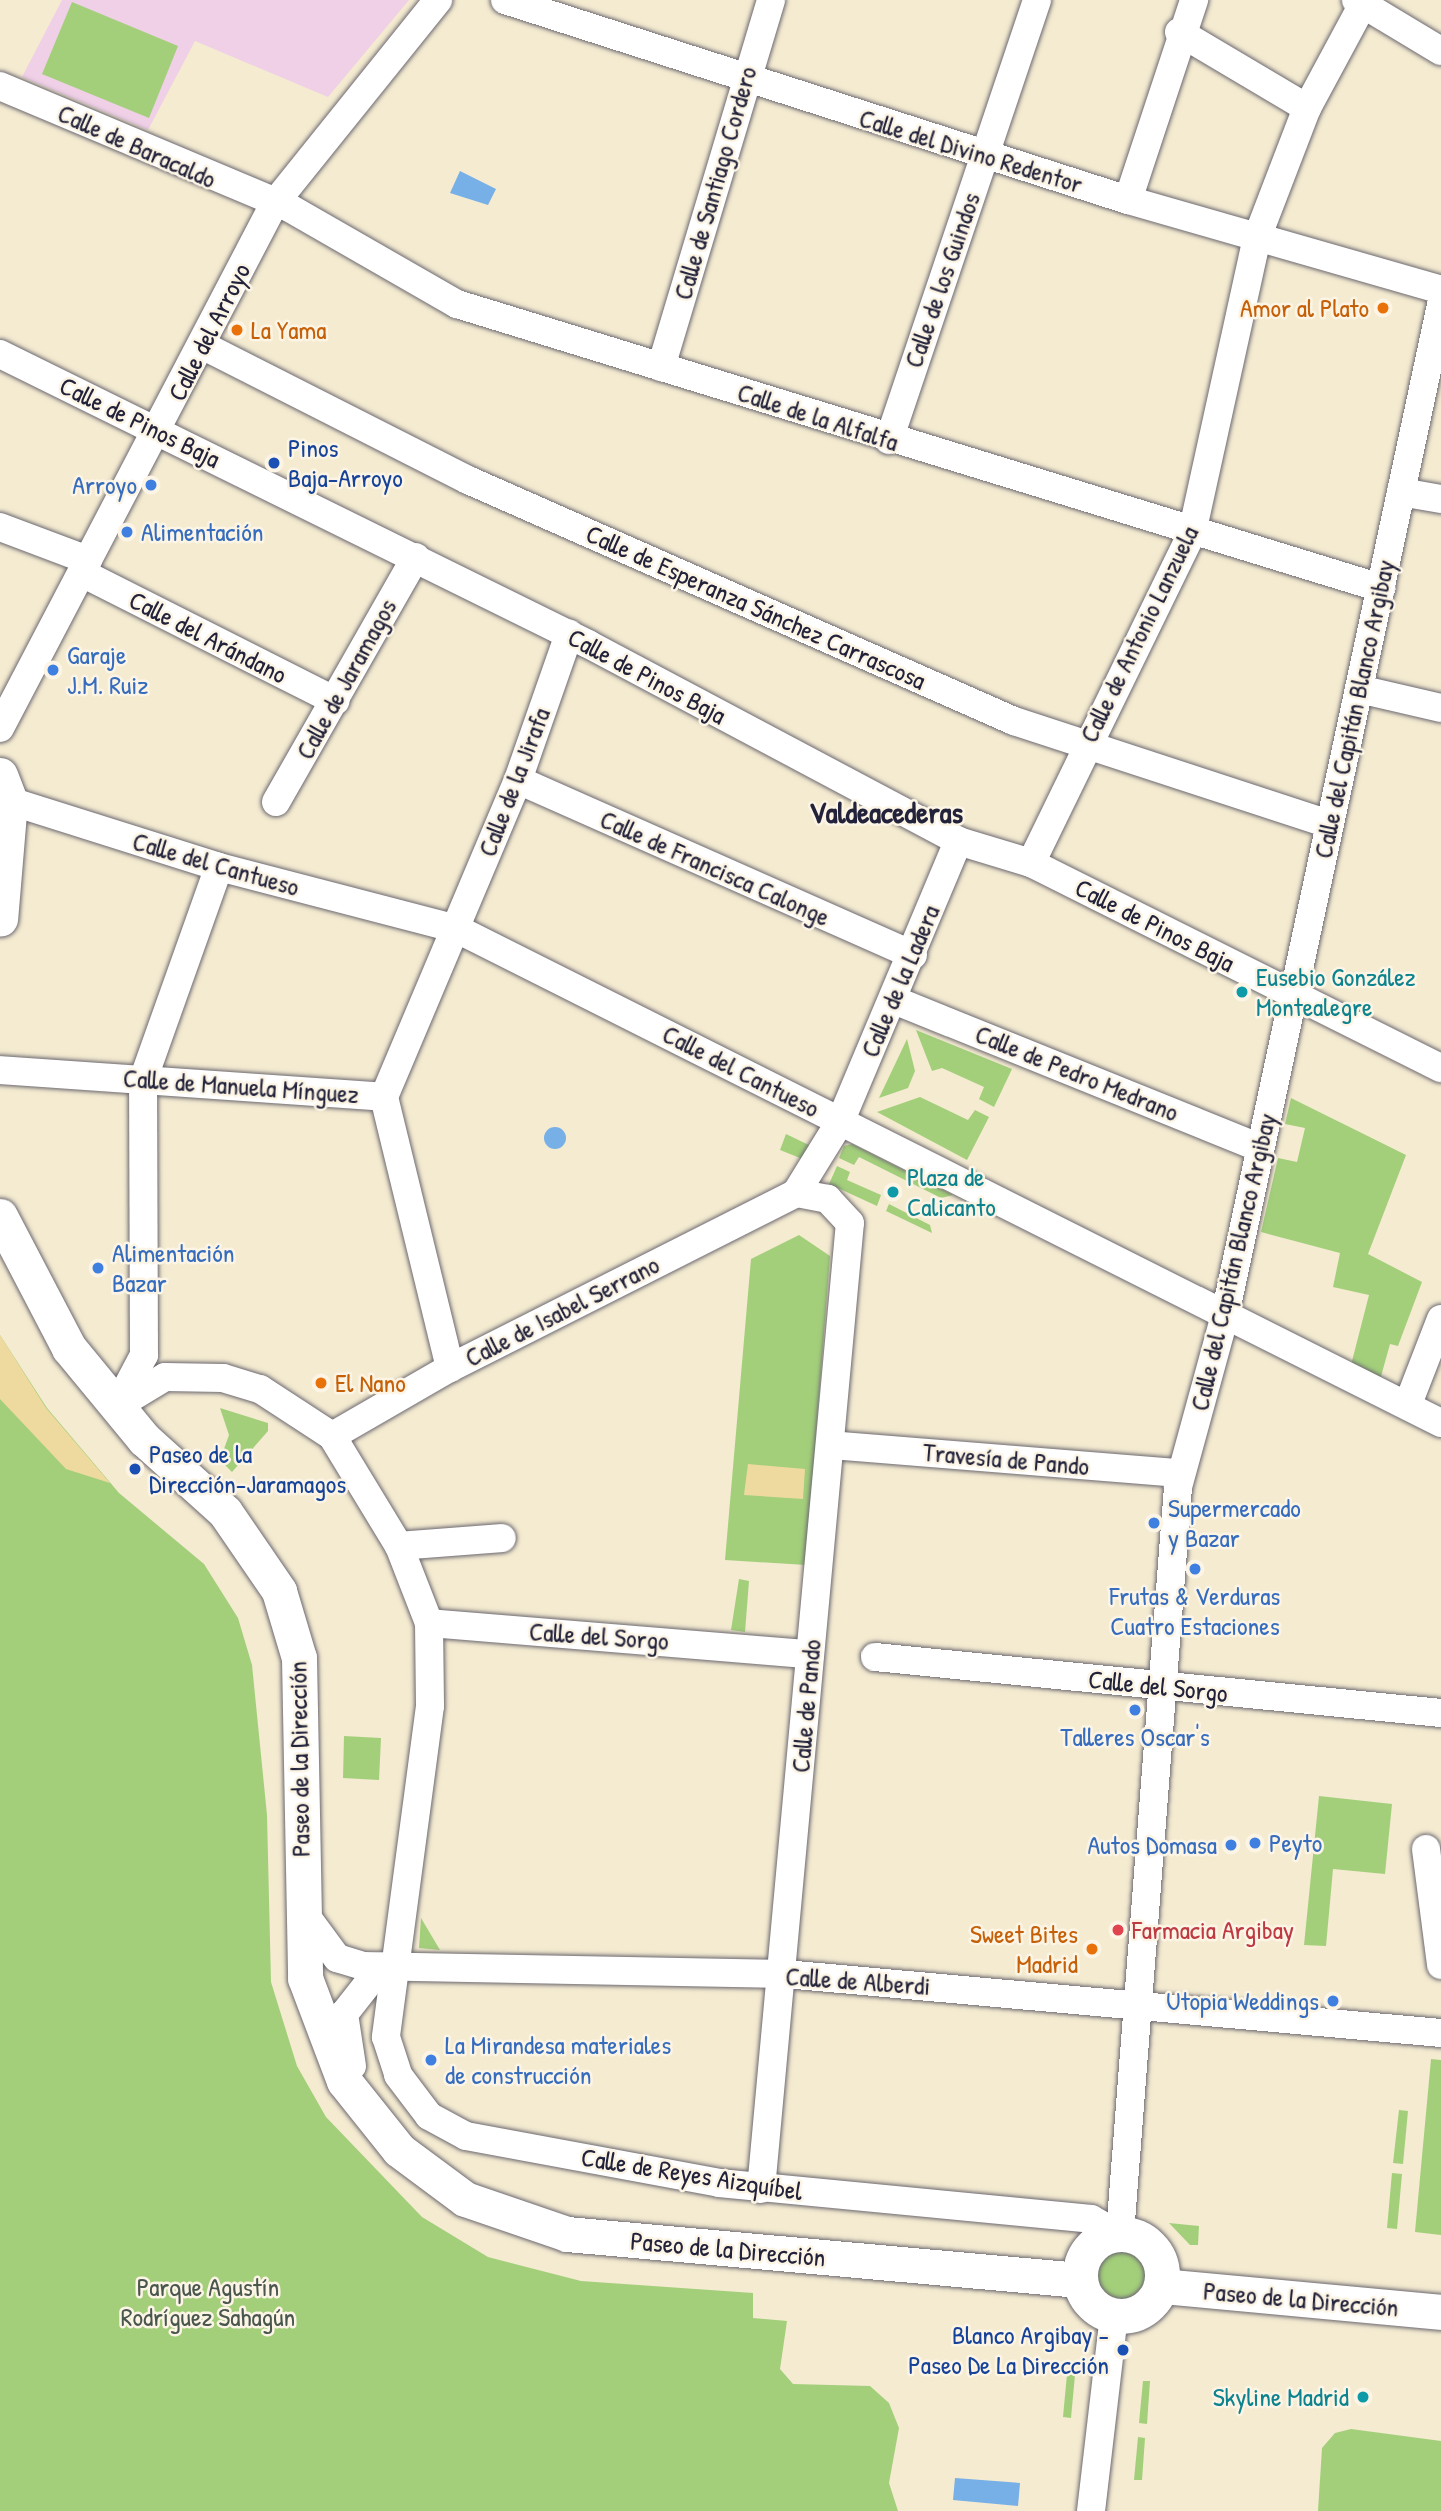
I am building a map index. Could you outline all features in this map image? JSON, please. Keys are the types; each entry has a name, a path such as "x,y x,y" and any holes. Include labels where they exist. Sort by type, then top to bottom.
{"street":[{"name":"Calle del Arroyo","path":"0,728 158,431 274,204 438,0"},
{"name":"Calle del Divino Redentor","path":"505,0 744,80 1128,200 1441,290"},
{"name":"Calle de Santiago Cordero","path":"661,367 744,80 771,0"},
{"name":"Calle de los Guindos","path":"889,440 1037,0"},
{"path":"1128,200 1179,32 1194,0"},
{"path":"1360,2 1441,51"},
{"name":"Calle de Antonio Lanzuela","path":"1031,863 1084,748 1192,533 1257,237 1307,108 1360,2"},
{"path":"1179,32 1307,108"},
{"name":"Calle de Baracaldo","path":"0,86 274,204"},
{"name":"Calle de la Alfalfa","path":"274,204 457,304 1192,533 1381,587"},
{"name":"Calle del Capitán Blanco Argibay","path":"1119,2234 1181,1473 1225,1315 1441,305"},
{"name":"Calle de Esperanza Sánchez Carrascosa","path":"202,345 468,480 1084,748 1329,824"},
{"name":"Calle de Pinos Baja","path":"0,354 569,634 958,841 1031,863 1293,997 1441,1068"},
{"path":"1401,492 1441,499"},
{"name":"Calle del Arándano","path":"0,527 85,566 335,701"},
{"name":"Calle de Jaramagos","path":"276,802 416,557"},
{"name":"Calle de la Jirafa","path":"457,929 518,780 569,634"},
{"path":"1359,689 1441,708"},
{"name":"Calle de Francisca Calonge","path":"518,780 913,955"},
{"path":"0,919 5,788"},
{"name":"Calle del Cantueso","path":"5,788 219,867 457,929 1225,1315 1408,1404 1441,1423"},
{"name":"Calle de la Ladera","path":"796,1193 841,1120 913,955 958,841"},
{"path":"117,1406 144,1355 143,1080 219,867"},
{"name":"Calle de Manuela Mínguez","path":"0,1070 384,1097 457,929"},
{"name":"Calle de Pedro Medrano","path":"894,1000 1260,1148"},
{"path":"384,1097 450,1368"},
{"name":"Calle de Isabel Serrano","path":"332,1436 450,1368 796,1193"},
{"name":"Calle de Pando","path":"761,2189 785,1974 810,1654 850,1223 828,1199 796,1193"},
{"name":"Paseo de la Dirección","path":"0,1216 69,1348 117,1406 225,1512 279,1591 299,1658 300,1906 305,1978 320,2031 358,2104 399,2150 466,2199 567,2234 1079,2280"},
{"path":"1408,1404 1441,1319"},
{"path":"117,1406 165,1377 223,1378 260,1389 332,1436 399,1546 429,1623 425,1772 388,1967"},
{"name":"Travesía de Pando","path":"830,1445 1181,1473"},
{"path":"399,1546 502,1538"},
{"name":"Calle del Sorgo","path":"429,1623 810,1654"},
{"name":"Calle del Sorgo","path":"875,1657 1441,1713"},
{"path":"1426,1849 1441,1965"},
{"name":"Calle de Alberdi","path":"300,1906 337,1958 388,1967 785,1974 1136,2004 1158,2012 1441,2033"},
{"name":"Paseo de la Dirección","path":"388,1967 349,2003 343,2029 352,2067 399,2150"},
{"name":"Calle de Reyes Aizquíbel","path":"388,1967 386,2017 390,2056 411,2095 439,2124 466,2136 761,2189 1091,2219 1119,2234"},
{"path":"1119,2234 1154,2249 1162,2286 1143,2311 1114,2315 1094,2305 1079,2280 1093,2244 1119,2234"},
{"name":"Paseo de la Dirección","path":"1162,2286 1441,2312"},
{"path":"1091,2511 1114,2315"}],"shaded area":[{"path":"62,0 409,0 328,97 195,41 148,130 22,77"}],"green space":[{"path":"72,2 178,46 149,118 42,74"},
{"path":"916,1030 1012,1069 994,1107 979,1099 984,1087 942,1068 932,1071"},
{"path":"907,1039 915,1071 908,1088 879,1098"},
{"path":"920,1097 968,1120 975,1110 989,1117 967,1160 877,1112"},
{"path":"1291,1098 1406,1155 1368,1254 1422,1282 1398,1346 1390,1344 1380,1380 1351,1365 1369,1295 1333,1287 1340,1253 1261,1232 1278,1158 1297,1162 1305,1128 1285,1124"},
{"path":"786,1134 811,1146 805,1160 780,1150"},
{"path":"852,1144 953,1195 941,1198 859,1157 854,1165 839,1158 844,1146"},
{"path":"837,1166 850,1172 847,1180 881,1195 877,1206 829,1184"},
{"path":"889,1204 930,1225 932,1233 886,1211"},
{"path":"799,1235 830,1256 806,1565 725,1560 751,1259"},
{"name":"Parque Agustín Rodríguez Sahagún","path":"0,1335 47,1408 119,1493 204,1564 238,1618 252,1665 267,1815 271,1982 297,2066 326,2117 422,2217 488,2257 581,2281 753,2293 753,2318 787,2321 780,2369 793,2384 870,2386 889,2403 899,2428 889,2483 898,2511 0,2511"},
{"path":"220,1408 268,1423 268,1431 232,1472 220,1460 229,1435"},
{"path":"739,1579 749,1581 745,1632 731,1630"},
{"path":"344,1736 381,1738 379,1780 343,1778"},
{"path":"1319,1796 1392,1804 1385,1874 1333,1869 1326,1946 1304,1945"},
{"path":"421,1918 440,1950 419,1948"},
{"path":"1431,2059 1441,2060 1441,2235 1415,2232"},
{"path":"1399,2110 1408,2111 1403,2164 1393,2163"},
{"path":"1392,2173 1402,2174 1397,2229 1387,2228"},
{"path":"1169,2223 1199,2226 1198,2245 1190,2245"},
{"path":"1122,2250 1139,2258 1147,2275 1139,2292 1122,2300 1105,2292 1097,2275 1105,2258"},
{"path":"1067,2374 1075,2375 1071,2418 1063,2417"},
{"path":"1143,2381 1150,2381 1147,2424 1139,2423"},
{"path":"1351,2429 1441,2441 1441,2511 1318,2511 1322,2448 1335,2433"},
{"path":"1138,2437 1145,2438 1142,2480 1134,2480"}],"sand":[{"path":"0,1335 46,1408 110,1483 66,1469 0,1399"},
{"path":"748,1464 805,1469 803,1499 744,1495"}],"water":[{"path":"460,171 496,189 488,205 450,193"},
{"path":"555,1127 563,1130 566,1138 563,1146 555,1149 547,1146 544,1138 547,1130"},
{"path":"955,2478 1020,2483 1018,2506 953,2500"}],"place":[{"name":"Amor al Plato","path":"1383,308"},
{"name":"La Yama","path":"237,330"},
{"name":"Pinos Baja-Arroyo","path":"274,463"},
{"name":"Arroyo","path":"151,485"},
{"name":"Alimentación","path":"127,532"},
{"name":"Garaje J.M. Ruiz","path":"53,670"},
{"name":"Eusebio González Montealegre","path":"1242,992"},
{"name":"Plaza de Calicanto","path":"893,1192"},
{"name":"Alimentación Bazar","path":"98,1268"},
{"name":"El Nano","path":"321,1383"},
{"name":"Paseo de la Dirección-Jaramagos","path":"135,1469"},
{"name":"Supermercado y Bazar","path":"1154,1523"},
{"name":"Frutas & Verduras Cuatro Estaciones","path":"1195,1569"},
{"name":"Talleres Oscar's","path":"1135,1710"},
{"name":"Peyto","path":"1255,1843"},
{"name":"Autos Domasa","path":"1231,1845"},
{"name":"Farmacia Argibay","path":"1118,1930"},
{"name":"Sweet Bites Madrid","path":"1092,1949"},
{"name":"Utopia Weddings","path":"1333,2001"},
{"name":"La Mirandesa materiales de construcción","path":"431,2060"},
{"name":"Blanco Argibay - Paseo De La Dirección","path":"1123,2350"},
{"name":"Skyline Madrid","path":"1363,2397"}],"district":[{"name":"Valdeacederas","path":"886,812"}]}
